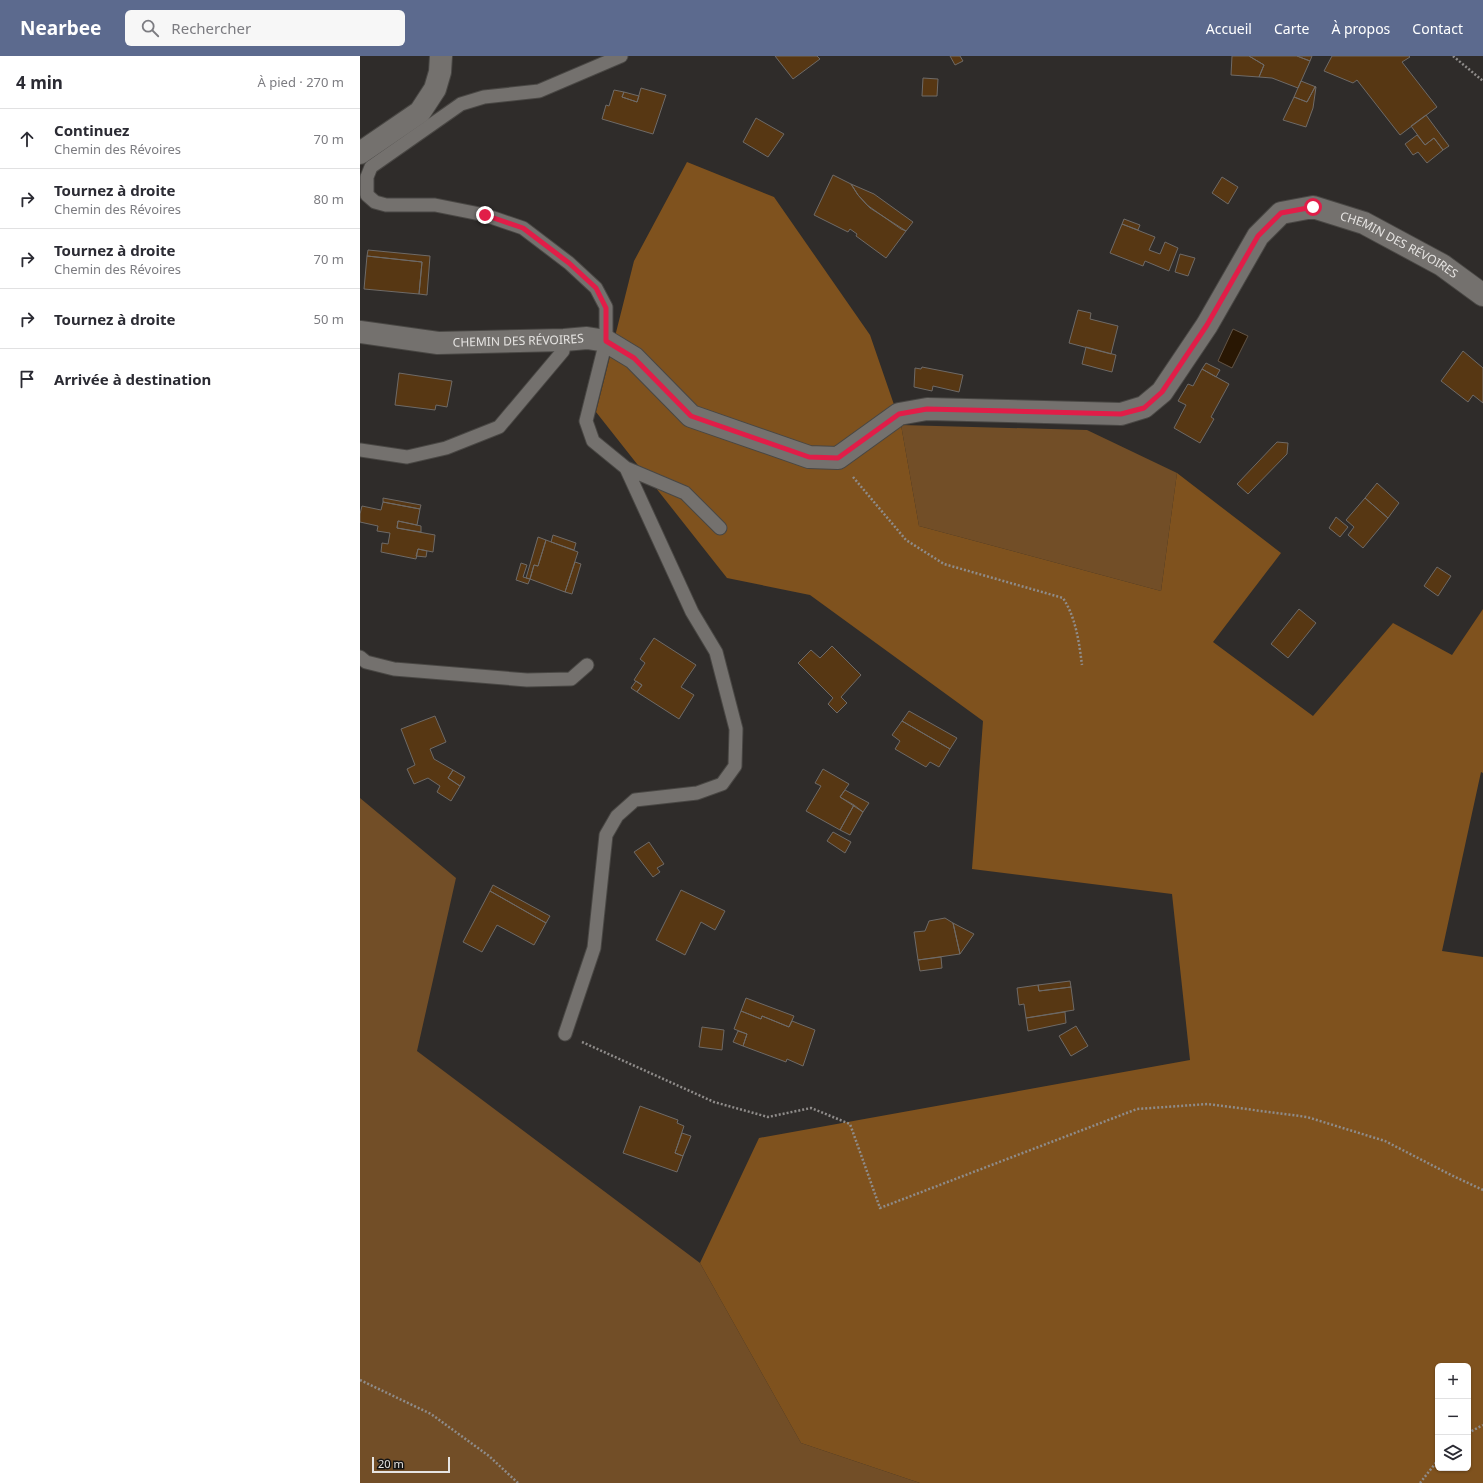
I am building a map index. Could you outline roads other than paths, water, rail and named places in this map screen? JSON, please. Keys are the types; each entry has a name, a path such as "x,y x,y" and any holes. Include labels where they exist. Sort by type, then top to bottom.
{"street":[{"path":"360,153 420,112 435,90 440,72 440,56"},
{"name":"CHEMIN DES RÉVOIRES","path":"360,332 438,343 564,340 587,338 606,341 634,358 691,416 809,457 838,458 899,414 927,409 1121,414 1144,408 1162,392 1207,325 1258,236 1281,213 1313,207 1364,223 1442,265 1483,295"}],"lane":[{"path":"621,56 539,91 484,97 462,104 371,167 367,177 367,195 375,202 386,205 435,205 485,215 523,228 569,263 596,288 606,308 606,341 586,421 593,441 626,468 685,493 720,528"},
{"path":"360,450 407,457 446,448 499,427 563,351 564,340"},
{"path":"565,1034 594,948 606,835 617,816 635,800 697,793 722,784 735,766 736,729 716,652 692,612 626,468"},
{"path":"360,657 366,662 394,669 527,680 571,679 587,665"}]}
